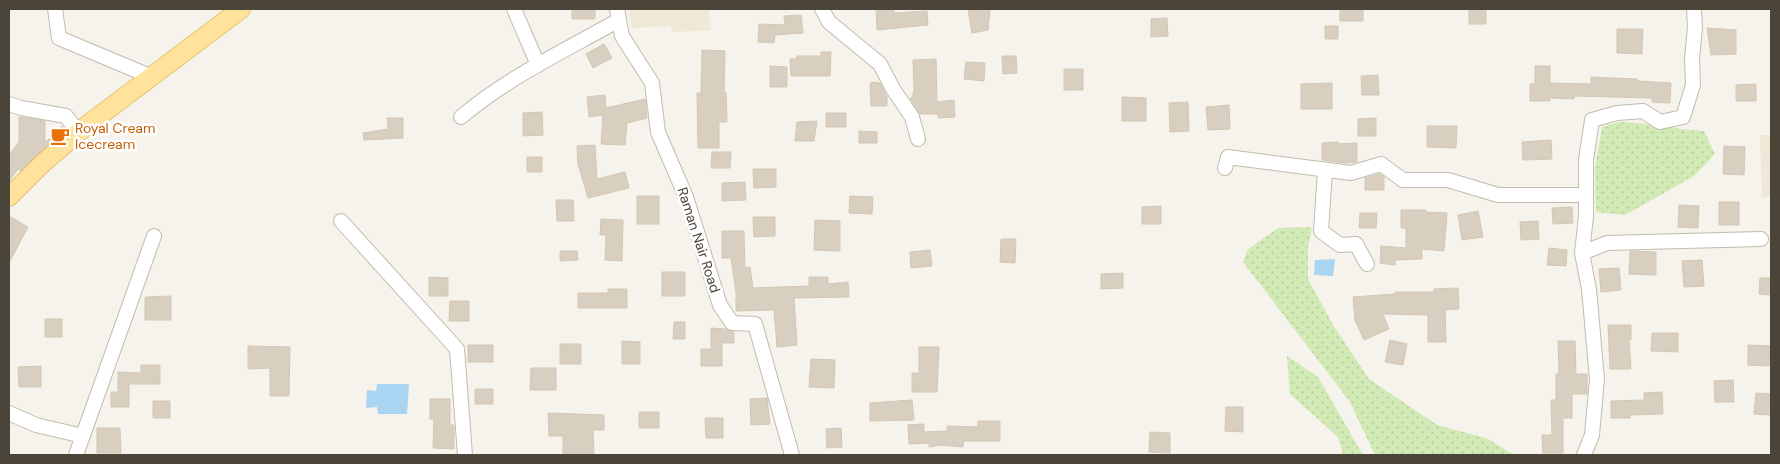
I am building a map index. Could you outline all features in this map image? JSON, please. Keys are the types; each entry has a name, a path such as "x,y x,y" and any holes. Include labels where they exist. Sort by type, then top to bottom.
{"main road":[{"path":"9,197 43,163 86,126 242,9"}],"street":[{"path":"55,9 59,38 152,76"},
{"path":"514,9 538,65"},
{"path":"822,9 829,22 880,64 893,89 912,117 918,139"},
{"path":"1584,455 1592,435 1597,379 1589,289 1582,253 1586,216 1586,160 1592,120 1617,113 1643,111 1660,122 1683,117 1692,85 1694,9"},
{"path":"461,117 479,102 618,14"},
{"name":"Raman Nair Road","path":"618,14 622,36 652,83 658,132 686,197 720,305 732,322 755,324 792,455"},
{"path":"9,104 20,108 66,116 78,132 86,126"},
{"path":"1226,168 1228,157 1350,173 1381,164 1403,180 1448,180 1498,195 1586,195"},
{"path":"1325,170 1321,231 1340,245 1356,244 1367,264"},
{"path":"341,221 457,349 465,455"},
{"path":"76,455 154,236"},
{"path":"1582,253 1606,243 1761,239"},
{"path":"9,413 36,425 83,436"}],"shaded area":[{"path":"708,9 711,30 673,32 670,26 632,28 629,10"},
{"path":"1760,135 1771,135 1771,196 1762,198"}],"green space":[{"path":"1619,122 1704,131 1715,154 1694,176 1625,215 1596,212 1595,168 1602,127"},
{"path":"1312,227 1308,248 1308,279 1333,325 1369,379 1437,425 1486,438 1514,455 1375,455 1350,402 1243,262 1247,250 1278,228"},
{"path":"1287,356 1318,377 1363,455 1343,455 1338,437 1290,394"}],"water":[{"path":"1335,259 1333,276 1314,275 1315,260"},
{"path":"377,384 409,384 407,414 378,414 377,407 366,408 367,390 376,391"}],"building":[{"path":"572,9 595,9 595,19 572,19"},
{"path":"876,9 894,9 894,13 927,11 928,25 877,30"},
{"path":"990,9 988,30 972,33 968,10"},
{"path":"1340,9 1363,9 1363,21 1340,21"},
{"path":"1469,9 1486,9 1486,24 1469,24"},
{"path":"801,15 803,33 775,35 774,43 758,42 759,24 785,25 784,16"},
{"path":"1167,18 1168,36 1151,37 1151,19"},
{"path":"1325,26 1338,26 1338,39 1325,39"},
{"path":"1707,28 1736,30 1736,54 1711,55"},
{"path":"1617,29 1643,29 1642,54 1617,53"},
{"path":"604,44 612,58 593,68 586,54"},
{"path":"702,50 725,51 724,92 726,92 727,122 719,122 719,148 698,148 697,93 701,93"},
{"path":"821,52 831,52 830,76 791,76 790,59 796,59 797,56 821,56"},
{"path":"1002,56 1016,56 1017,73 1003,74"},
{"path":"936,59 937,102 954,100 955,117 938,118 938,114 920,114 910,98 912,98 914,90 913,60"},
{"path":"966,62 985,63 984,81 964,79"},
{"path":"770,66 787,67 787,87 770,87"},
{"path":"1535,66 1550,66 1550,83 1591,84 1591,77 1671,83 1670,103 1652,102 1652,98 1575,96 1574,99 1550,98 1550,101 1530,101 1530,84 1535,84"},
{"path":"1064,69 1083,69 1083,90 1064,90"},
{"path":"1378,75 1379,95 1362,95 1361,76"},
{"path":"872,82 880,83 887,97 887,106 871,106 870,84"},
{"path":"1332,83 1332,109 1301,109 1301,84"},
{"path":"1756,84 1756,101 1736,101 1736,85"},
{"path":"605,95 606,108 645,99 647,118 627,123 625,145 601,144 603,115 589,117 587,97"},
{"path":"1122,97 1146,98 1146,121 1122,121"},
{"path":"1188,102 1189,131 1170,132 1169,103"},
{"path":"1229,105 1230,129 1208,130 1206,107"},
{"path":"542,112 543,135 523,136 523,113"},
{"path":"826,113 846,113 846,127 826,127"},
{"path":"19,117 45,121 45,143 62,126 65,130 20,171 18,169 9,182 9,155 19,142"},
{"path":"387,118 403,118 403,138 364,140 363,133 388,129"},
{"path":"1376,118 1376,136 1358,136 1358,119"},
{"path":"817,121 814,141 795,141 797,122"},
{"path":"1427,126 1457,126 1456,148 1427,147"},
{"path":"859,131 877,132 877,143 859,143"},
{"path":"1551,140 1552,159 1523,160 1522,142"},
{"path":"1338,142 1338,144 1357,143 1357,162 1345,163 1322,160 1322,143"},
{"path":"595,145 597,179 625,172 629,188 588,198 578,164 577,146"},
{"path":"1724,146 1745,147 1744,175 1723,174"},
{"path":"712,152 731,152 730,168 711,168"},
{"path":"527,157 542,157 542,172 527,172"},
{"path":"753,169 776,169 776,187 754,188"},
{"path":"1379,174 1384,177 1384,190 1365,190 1365,178"},
{"path":"745,182 746,200 722,201 722,183"},
{"path":"637,196 659,196 659,224 637,224"},
{"path":"850,196 873,197 872,214 849,213"},
{"path":"556,200 573,200 574,221 557,221"},
{"path":"1719,202 1739,202 1739,225 1719,225"},
{"path":"1679,205 1699,206 1698,228 1678,227"},
{"path":"1161,206 1161,224 1142,224 1142,207"},
{"path":"1572,207 1573,223 1553,224 1552,208"},
{"path":"1401,210 1426,210 1426,212 1447,213 1444,251 1422,249 1422,259 1395,260 1395,265 1380,263 1381,246 1406,248 1406,228 1401,228"},
{"path":"1478,211 1483,237 1462,240 1458,215"},
{"path":"1360,213 1377,213 1376,228 1359,228"},
{"path":"9,216 28,227 9,263"},
{"path":"753,217 775,217 775,236 754,237"},
{"path":"601,219 623,220 622,261 605,260 606,235 600,235"},
{"path":"815,220 840,221 840,251 814,250"},
{"path":"1538,221 1539,239 1521,240 1520,222"},
{"path":"722,231 744,231 745,268 750,267 753,288 809,286 809,277 828,277 828,284 848,282 849,297 794,298 797,345 777,347 774,310 736,311 736,293 731,258 722,258"},
{"path":"1001,239 1016,239 1015,263 1000,262"},
{"path":"1549,248 1567,250 1566,266 1547,265"},
{"path":"930,250 932,266 911,268 910,252"},
{"path":"560,251 577,251 578,260 560,261"},
{"path":"1630,251 1656,252 1656,275 1629,274"},
{"path":"1702,260 1704,286 1684,287 1682,261"},
{"path":"1619,268 1621,290 1601,292 1599,269"},
{"path":"662,272 685,272 685,296 662,296"},
{"path":"1123,273 1123,288 1101,289 1101,274"},
{"path":"429,277 448,278 448,296 429,296"},
{"path":"1760,278 1771,278 1771,295 1759,294"},
{"path":"1458,288 1459,309 1445,310 1446,342 1428,342 1428,315 1383,314 1389,329 1364,340 1355,320 1353,297 1395,294 1395,292 1434,292 1434,289"},
{"path":"608,289 627,289 627,308 578,308 578,293 608,293"},
{"path":"171,296 171,320 145,320 145,297"},
{"path":"450,301 469,301 469,321 449,321"},
{"path":"45,319 62,319 62,337 45,337"},
{"path":"674,322 685,322 685,339 673,339"},
{"path":"1608,325 1631,325 1631,340 1629,340 1631,369 1610,369"},
{"path":"711,328 734,332 734,343 722,343 722,366 701,366 701,349 711,349"},
{"path":"1652,333 1678,333 1678,352 1651,351"},
{"path":"1390,340 1407,344 1403,365 1385,362"},
{"path":"622,341 640,342 640,364 622,364"},
{"path":"1558,341 1575,341 1576,374 1587,374 1587,394 1572,394 1572,418 1563,418 1563,453 1543,453 1542,435 1552,435 1551,400 1556,400 1556,374 1559,374"},
{"path":"560,344 581,344 581,364 560,364"},
{"path":"468,345 493,345 493,362 468,362"},
{"path":"1748,345 1770,346 1769,366 1748,365"},
{"path":"248,346 290,347 289,396 270,396 270,368 248,369"},
{"path":"919,347 939,347 937,392 912,392 912,373 919,373"},
{"path":"811,359 835,360 834,388 809,387"},
{"path":"141,365 160,365 160,384 129,384 129,407 111,407 111,392 118,392 118,372 141,373"},
{"path":"41,366 41,387 19,387 18,367"},
{"path":"531,368 556,368 556,390 530,390"},
{"path":"1733,380 1734,402 1715,402 1714,381"},
{"path":"475,389 493,389 493,404 475,404"},
{"path":"1662,392 1663,414 1630,415 1630,418 1611,418 1611,401 1644,400 1644,393"},
{"path":"1756,393 1771,394 1771,415 1754,414"},
{"path":"767,398 770,424 751,425 750,399"},
{"path":"430,399 450,399 450,425 454,425 454,449 433,448 434,419 430,419"},
{"path":"912,400 914,420 870,421 870,403"},
{"path":"153,401 170,401 170,418 153,418"},
{"path":"1226,407 1243,407 1243,432 1225,431"},
{"path":"639,412 659,412 659,428 639,428"},
{"path":"548,413 604,415 604,430 593,430 594,455 563,455 563,436 549,436"},
{"path":"705,418 723,418 723,438 706,438"},
{"path":"978,421 1000,421 1000,441 964,441 963,447 940,445 929,447 929,443 909,444 908,425 924,424 924,432 947,431 947,426 978,427"},
{"path":"97,428 120,428 121,453 97,453"},
{"path":"841,428 842,447 827,448 826,429"},
{"path":"1150,432 1170,433 1170,453 1149,452"}],"place":[{"name":"Royal Cream Icecream","path":"60,136"}]}
